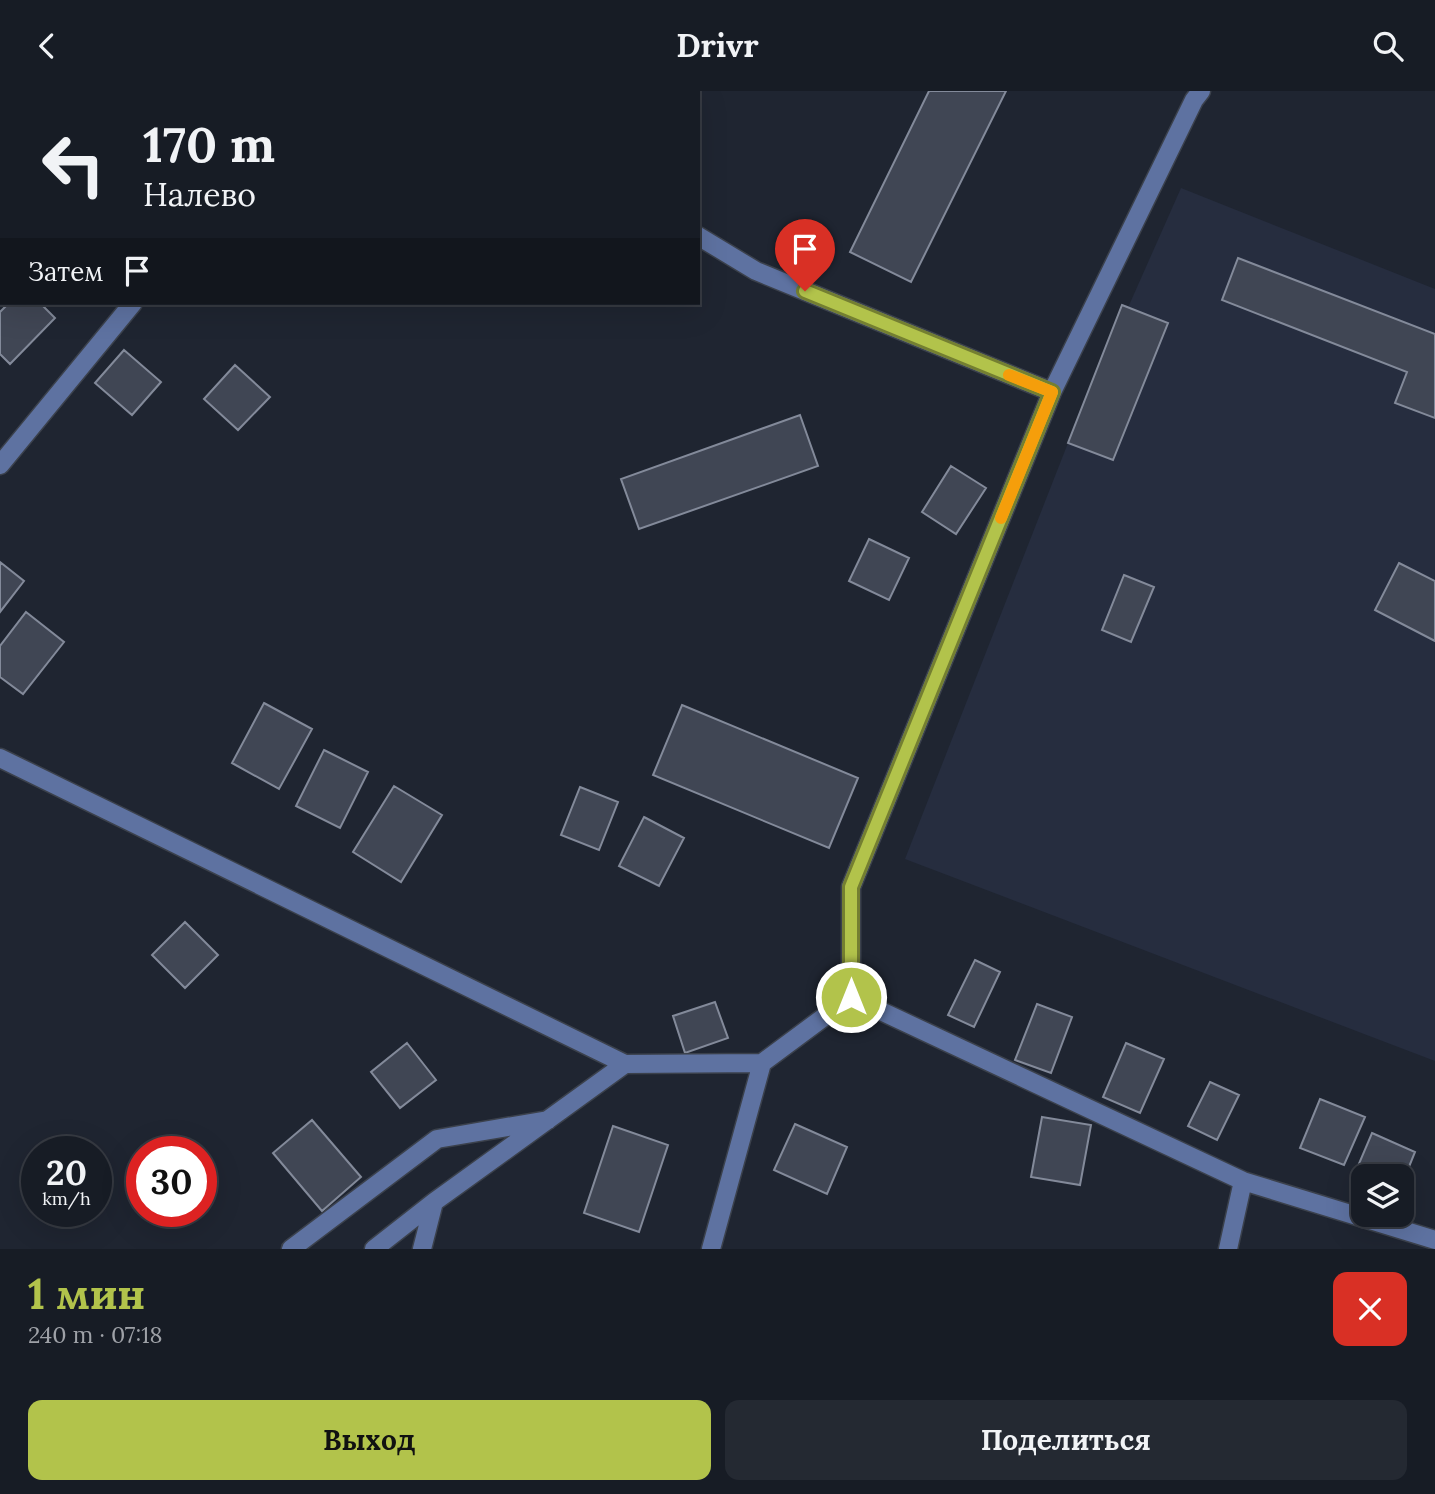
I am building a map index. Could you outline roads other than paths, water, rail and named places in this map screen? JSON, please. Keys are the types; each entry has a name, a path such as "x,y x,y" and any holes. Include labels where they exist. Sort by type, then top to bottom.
{"street":[{"path":"851,997 851,887 1052,392 1194,100 1201,91"},
{"path":"700,237 756,271 1052,392"},
{"path":"0,465 131,305"},
{"path":"0,758 625,1064 762,1063 851,997"},
{"path":"851,997 1242,1181 1435,1240"},
{"path":"711,1249 762,1063"},
{"path":"374,1249 434,1202 625,1064"},
{"path":"291,1249 437,1139 548,1120"},
{"path":"1228,1249 1242,1181"},
{"path":"422,1249 434,1202"}]}
